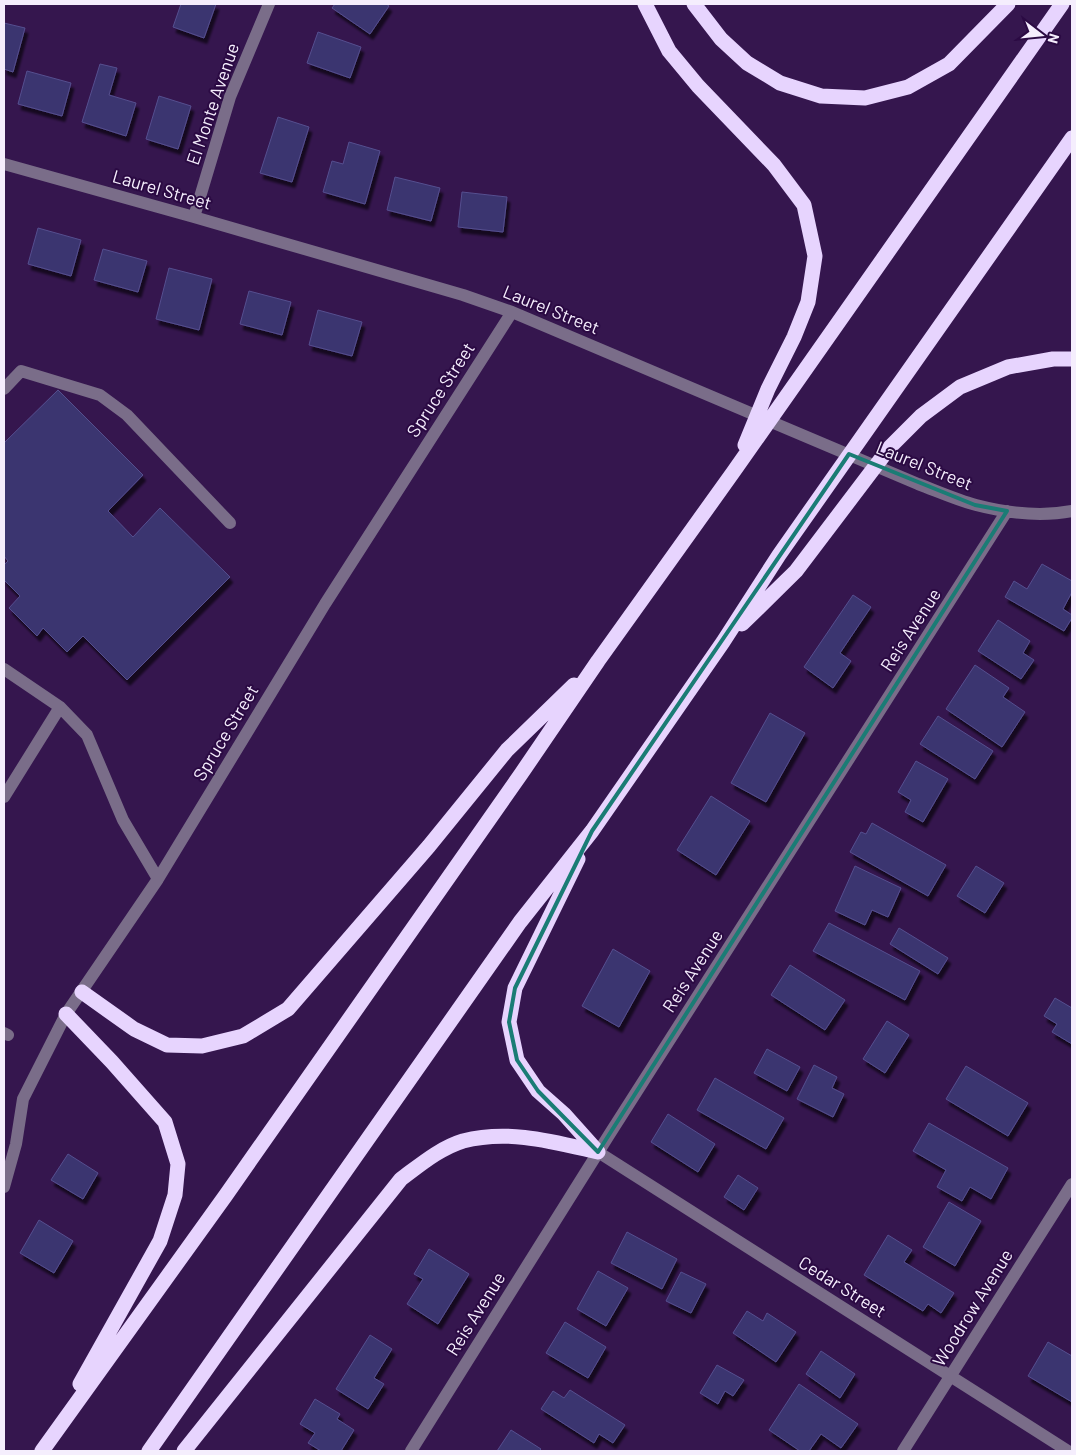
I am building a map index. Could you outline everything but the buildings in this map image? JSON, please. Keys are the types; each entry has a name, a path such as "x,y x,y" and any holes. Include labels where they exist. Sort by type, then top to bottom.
{"highway":[{"path":"645,4 669,51 698,86 774,165 804,205 815,256 808,302 794,337 768,389 734,471"},
{"path":"694,4 720,39 747,63 780,84 821,96 865,98 908,87 949,64 1008,4"},
{"path":"42,1451 232,1187 598,661 1062,4"},
{"path":"149,1451 520,922 592,830 723,642 779,555 1072,138"},
{"path":"723,642 796,571 890,447 921,416 960,388 1008,367 1053,359 1072,359"},
{"path":"82,992 134,1029 167,1045 202,1046 243,1036 288,1009 428,846 507,750 598,661"},
{"path":"592,830 515,988 509,1022 517,1060 538,1091 564,1114 598,1152"},
{"path":"53,1435 160,1241 175,1195 178,1164 165,1122 66,1014"},
{"path":"184,1451 401,1179 433,1156 462,1142 498,1136 534,1138 598,1152"}],"street":[{"name":"El Monte Avenue","path":"194,217 230,97 269,4"},
{"name":"Laurel Street","path":"4,164 463,295 512,312 918,484 976,505 1035,514 1072,511"},
{"name":"Spruce Street","path":"4,1188 16,1144 23,1099 66,1014 158,879 325,604 512,312"},
{"path":"4,388 21,371 100,395 127,415 230,524"},
{"name":"Reis Avenue","path":"411,1451 598,1152 1007,511"},
{"path":"4,669 60,707 87,735 123,820 158,879"},
{"path":"4,797 60,707"},
{"name":"Cedar Street","path":"598,1152 1068,1451"},
{"name":"Woodrow Avenue","path":"903,1451 1072,1184"}],"highlighted area":[{"path":"849,454 975,505 1007,511 598,1152 538,1091 517,1060 509,1022 515,988 592,831"}]}
